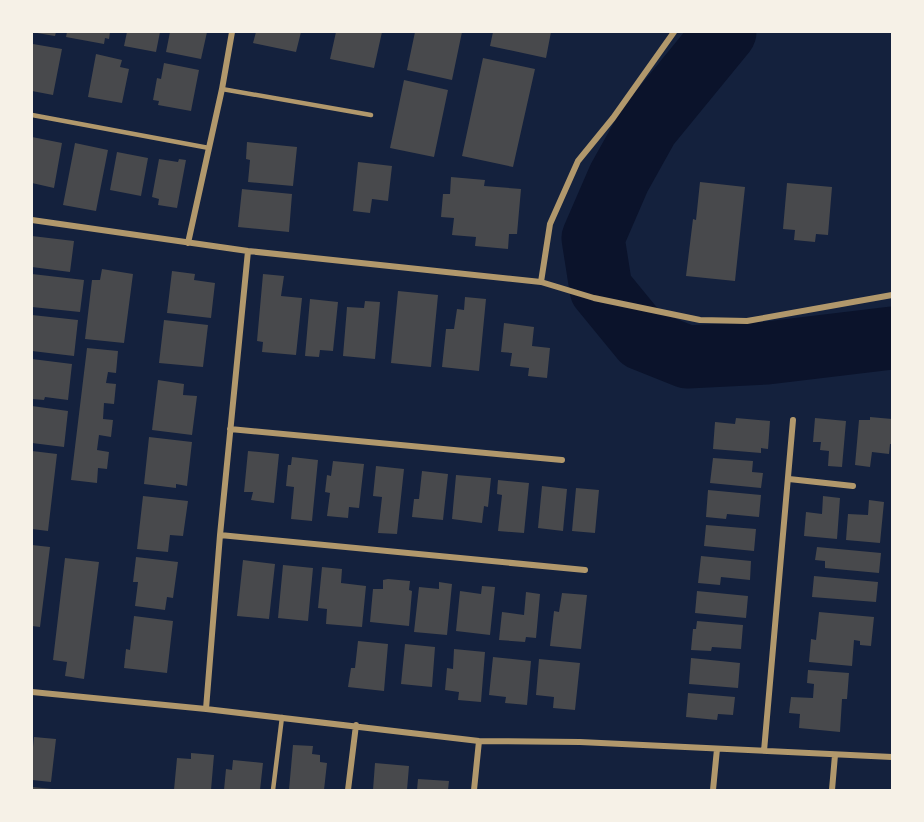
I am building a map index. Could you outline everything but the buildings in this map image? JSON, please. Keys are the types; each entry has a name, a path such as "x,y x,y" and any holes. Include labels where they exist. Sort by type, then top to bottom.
{"street":[{"path":"188,243 222,89 232,32"},
{"path":"541,282 550,224 578,161 613,118 674,32"},
{"path":"32,220 248,251 541,282 631,307 700,320 747,321 892,295"},
{"path":"206,708 220,535 248,251"},
{"path":"764,751 794,420"},
{"path":"230,429 562,460"},
{"path":"789,479 854,486"},
{"path":"220,535 585,570"},
{"path":"32,692 206,708 479,741 580,742 892,757"},
{"path":"348,790 356,725"},
{"path":"474,790 479,741"},
{"path":"713,790 717,749"},
{"path":"832,790 835,755"}],"lane":[{"path":"222,89 370,115"},
{"path":"32,115 209,148"},
{"path":"273,790 282,717"}],"waterway":[{"path":"725,32 648,126 619,178 593,238 601,289 642,339 687,357 767,353 892,338"}]}
